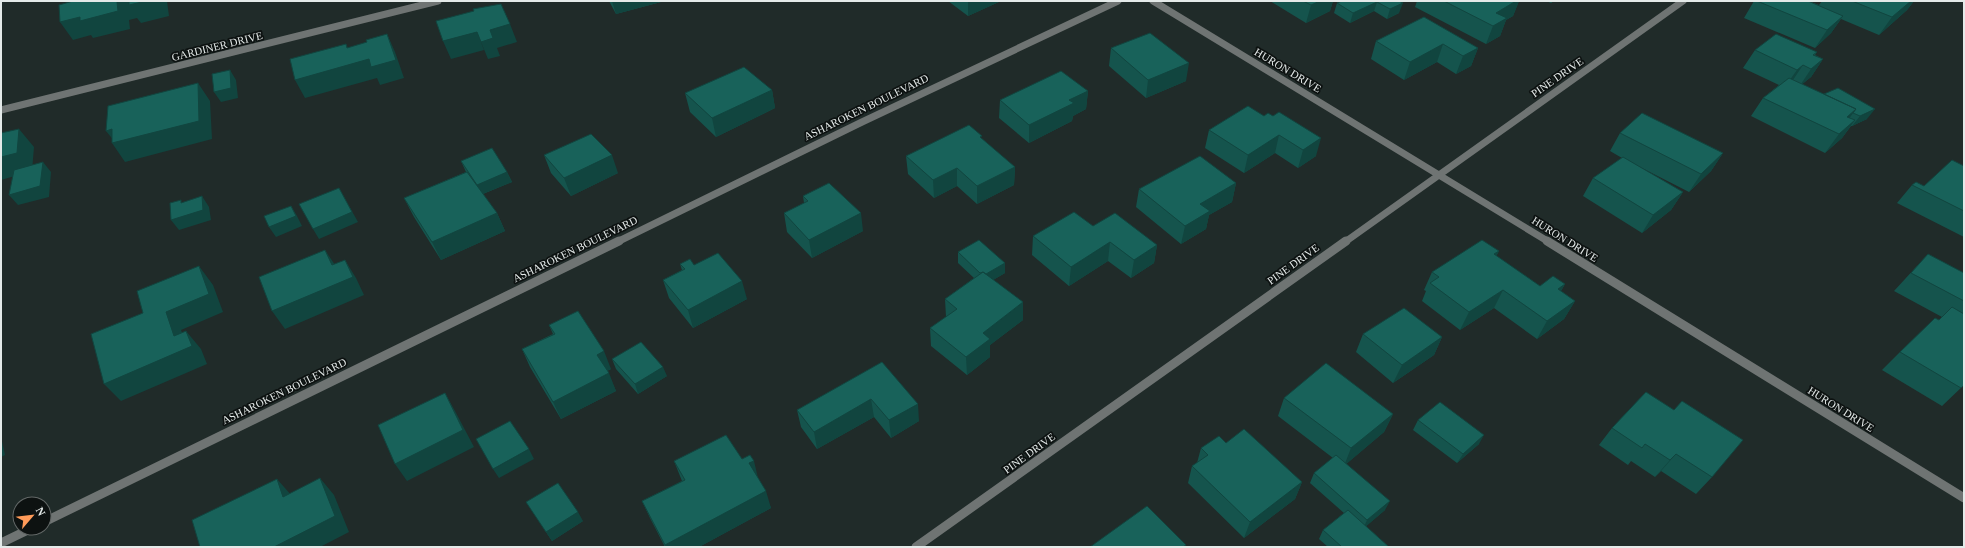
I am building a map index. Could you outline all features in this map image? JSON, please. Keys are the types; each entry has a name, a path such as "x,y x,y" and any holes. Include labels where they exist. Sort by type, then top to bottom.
{"street":[{"name":"GARDINER DRIVE","path":"1,110 438,1"},
{"name":"ASHAROKEN BOULEVARD","path":"52,518 862,122 1118,1"},
{"name":"HURON DRIVE","path":"1153,1 1439,174 1964,498"},
{"name":"PINE DRIVE","path":"916,547 1683,1"},
{"path":"1,543 15,536"}],"building":[{"path":"73,1 121,1 117,2 118,11 80,21 80,17 60,22 59,5"},
{"path":"129,1 146,1 129,5"},
{"path":"1303,1 1320,1 1311,5"},
{"path":"1342,1 1399,1 1403,3 1390,9 1377,2 1353,13 1337,3"},
{"path":"1444,1 1516,1 1496,13 1507,18 1493,26"},
{"path":"1757,1 1808,1 1843,16 1827,30"},
{"path":"1852,1 1911,1 1892,17"},
{"path":"501,4 510,24 490,30 493,38 481,42 477,32 443,41 436,21 474,11 473,9"},
{"path":"1424,17 1478,48 1463,56 1443,44 1410,62 1376,41"},
{"path":"1150,33 1189,63 1148,80 1111,48"},
{"path":"387,34 396,60 371,67 369,59 295,80 290,59 346,44 347,48 367,42 366,40"},
{"path":"1776,34 1817,52 1813,55 1823,59 1811,69 1803,65 1797,70 1755,50"},
{"path":"744,67 772,90 712,118 685,93"},
{"path":"230,70 231,88 214,92 212,74"},
{"path":"1061,71 1088,91 1069,100 1074,103 1029,125 1000,100"},
{"path":"1789,78 1856,109 1847,117 1855,120 1839,134 1763,98"},
{"path":"198,83 199,121 112,143 112,129 106,131 108,106"},
{"path":"1838,88 1875,109 1860,116 1853,113 1856,109 1824,94"},
{"path":"1248,106 1264,116 1268,113 1273,116 1279,112 1321,138 1303,150 1279,135 1248,155 1209,130"},
{"path":"1642,113 1723,153 1701,174 1620,133"},
{"path":"969,125 982,136 980,137 1015,167 977,186 957,168 933,180 906,156"},
{"path":"19,129 17,153 1,157 1,133"},
{"path":"591,134 612,155 564,178 544,155"},
{"path":"492,148 507,172 477,185 461,161"},
{"path":"1200,156 1236,183 1200,204 1210,211 1185,226 1139,189"},
{"path":"1623,157 1683,192 1653,215 1593,178"},
{"path":"1952,160 1964,166 1964,211 1912,185 1916,182 1924,186"},
{"path":"43,162 40,186 9,195 14,170"},
{"path":"467,172 497,213 432,242 404,198"},
{"path":"829,183 861,213 809,240 784,213 808,201 803,196"},
{"path":"339,188 352,212 313,229 299,204"},
{"path":"202,196 203,210 171,220 170,203 181,200 181,203"},
{"path":"291,206 296,216 269,227 264,216"},
{"path":"1074,212 1093,226 1115,213 1157,245 1134,260 1110,242 1071,267 1033,236"},
{"path":"979,240 1005,263 986,274 983,272 980,273 958,252"},
{"path":"1482,240 1499,251 1494,254 1540,286 1553,276 1565,284 1558,289 1575,301 1547,321 1503,290 1469,312 1430,283 1439,277 1432,272"},
{"path":"325,250 332,265 345,260 353,277 272,311 259,277"},
{"path":"718,253 742,281 688,310 663,280 685,269 680,264 690,259 694,265"},
{"path":"1928,254 1964,273 1964,301 1911,273"},
{"path":"199,266 209,294 166,312 174,336 186,331 192,346 104,384 91,334 143,313 137,291"},
{"path":"983,272 1023,302 983,333 990,339 966,357 930,328 957,309 945,299"},
{"path":"1952,307 1964,314 1964,385 1961,388 1900,352 1935,318 1939,320"},
{"path":"1404,308 1442,337 1402,365 1363,334"},
{"path":"578,311 604,351 597,355 609,373 553,402 522,349 555,334 549,325"},
{"path":"641,342 663,367 635,384 612,359"},
{"path":"882,362 918,404 889,420 871,399 814,432 797,410"},
{"path":"1326,363 1393,414 1351,448 1284,398"},
{"path":"1646,392 1674,410 1682,401 1743,440 1712,477 1676,454 1670,460 1645,444 1642,448 1612,428"},
{"path":"445,393 463,430 395,464 378,425"},
{"path":"1440,402 1484,435 1463,454 1418,420"},
{"path":"510,421 529,449 493,469 476,439"},
{"path":"1244,429 1302,482 1250,522 1192,466 1208,455 1201,448 1219,436 1226,443"},
{"path":"726,435 742,459 750,455 754,461 749,463 766,491 665,545 642,501 685,480 674,461"},
{"path":"1336,455 1390,501 1367,520 1314,473"},
{"path":"320,478 335,516 274,547 200,547 192,520 277,479 283,497"},
{"path":"558,483 578,512 546,532 526,502"},
{"path":"1147,506 1186,545 1183,547 1090,547"},
{"path":"1348,510 1389,547 1342,547 1323,530"}]}
